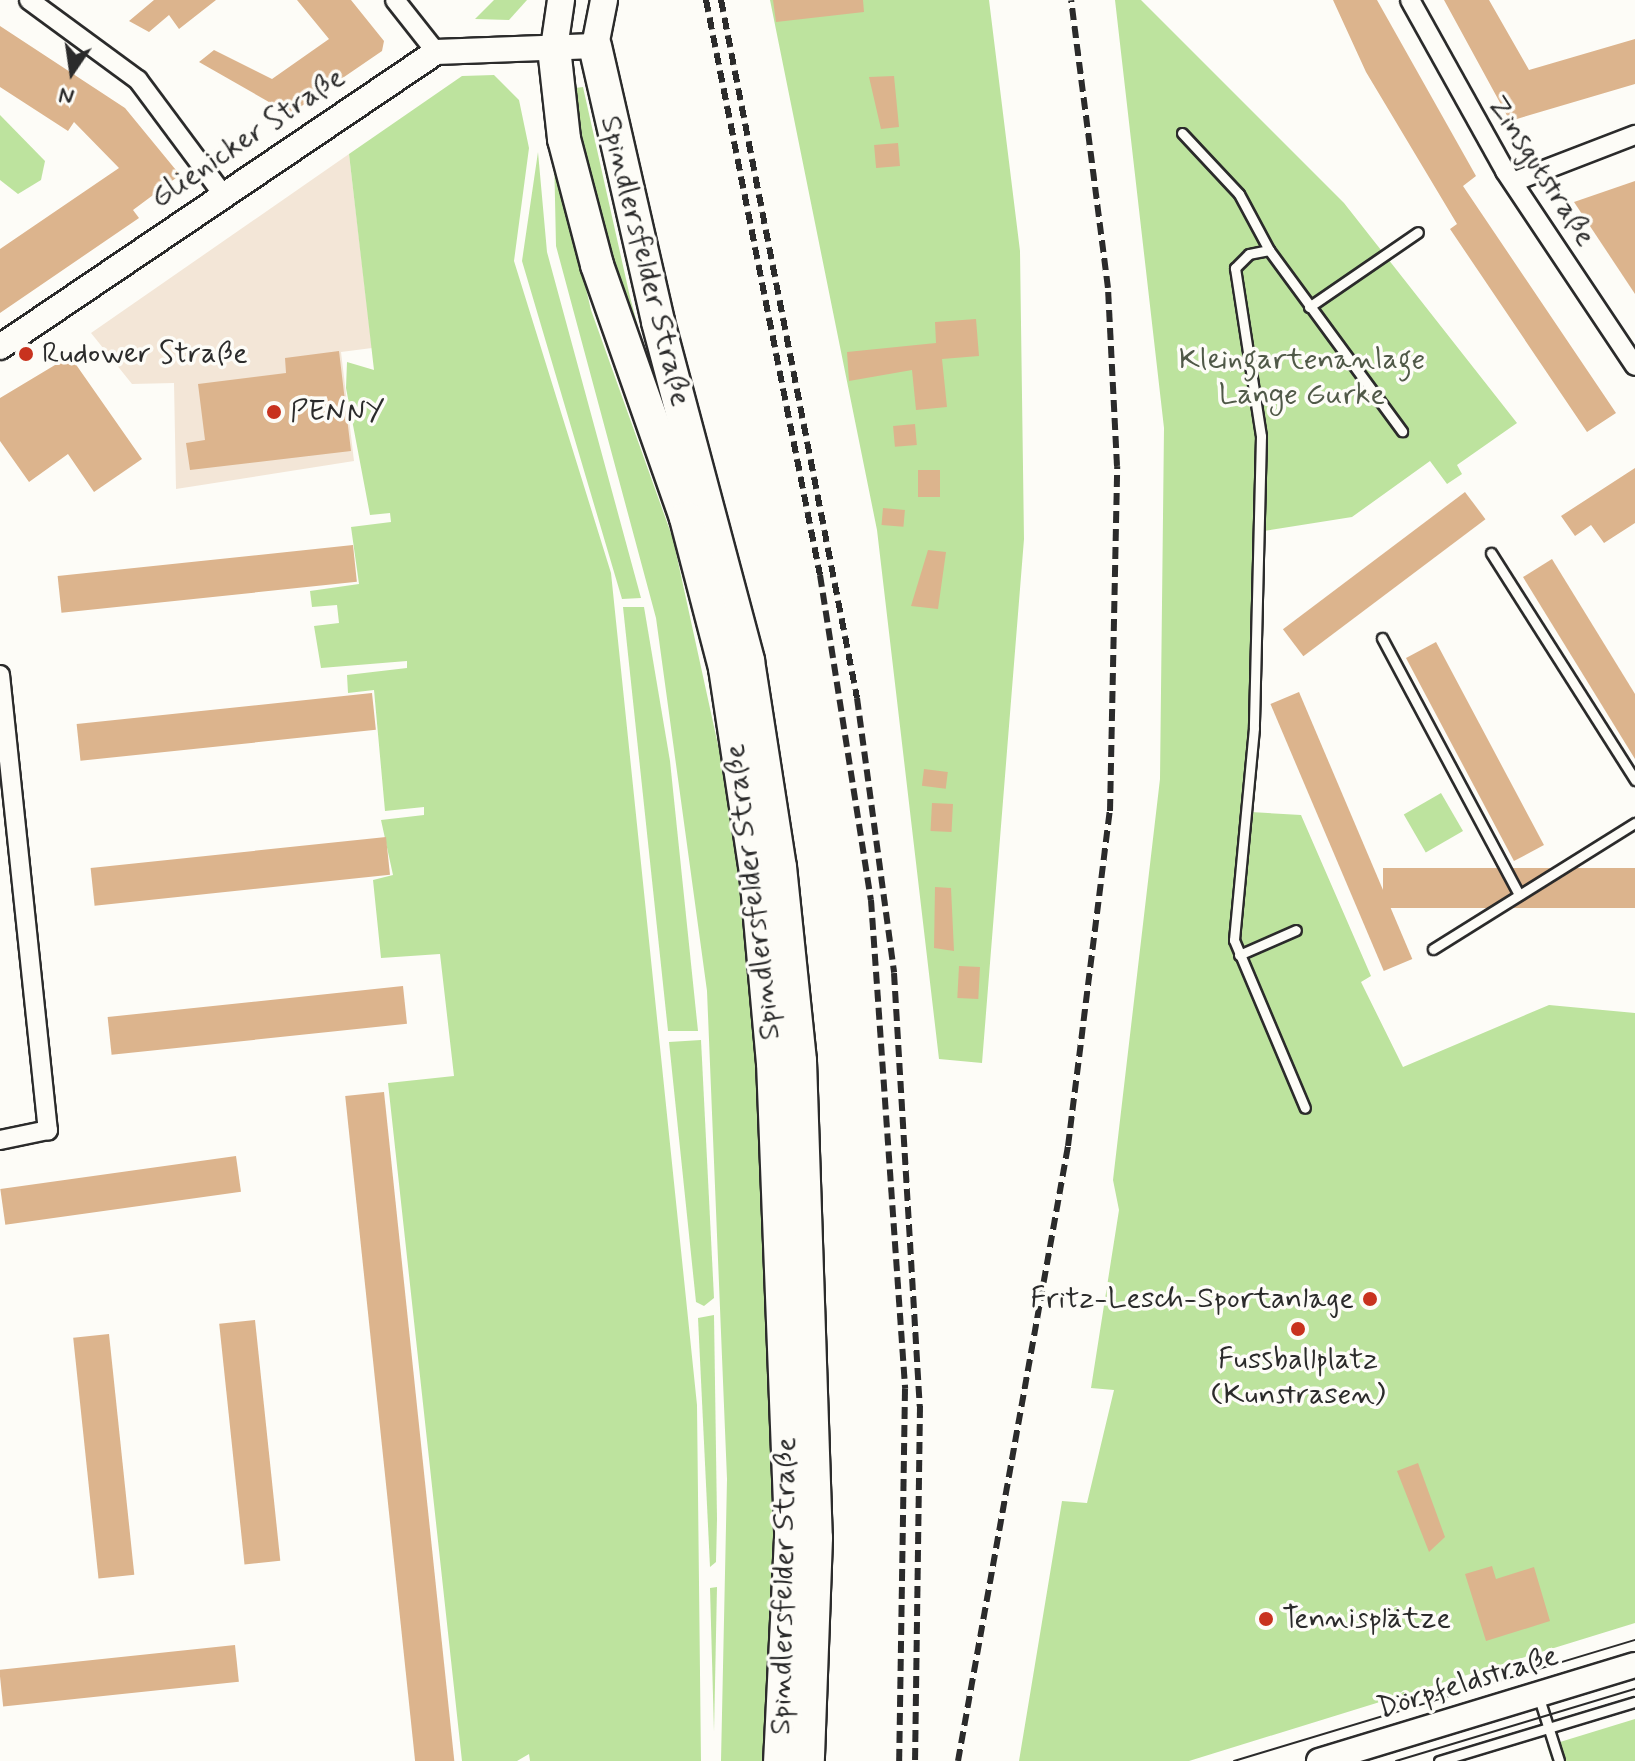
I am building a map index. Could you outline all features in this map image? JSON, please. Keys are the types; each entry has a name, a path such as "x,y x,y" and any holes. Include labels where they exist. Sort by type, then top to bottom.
{"highway":[{"name":"Spindlersfelder Straße","path":"595,46 658,322 748,661 780,867 800,1061 816,1522 808,1761"},
{"name":"Spindlersfelder Straße","path":"554,48 564,139 597,265 686,518 725,668 756,873 773,1062 791,1538 780,1761"}],"main road":[{"path":"554,48 561,0"},
{"path":"595,46 604,0"}],"street":[{"path":"29,0 138,80 222,193"},
{"path":"395,0 436,52 595,46"},
{"name":"Zinsgutstraße","path":"1410,0 1513,182 1635,366"},
{"name":"Glienicker Straße","path":"0,347 222,193 436,52"},
{"path":"1513,182 1635,135"},
{"path":"0,675 48,1130 0,1140"},
{"name":"Dörpfeldstraße","path":"1319,1761 1635,1665"}],"lane":[{"path":"1182,133 1239,194 1269,250 1402,431"},
{"path":"1309,307 1418,232"},
{"path":"1269,250 1249,254 1235,268 1261,436 1254,728 1239,955 1305,1108"},
{"path":"1491,553 1635,780"},
{"path":"1382,638 1519,895"},
{"path":"1433,949 1635,823"},
{"path":"1239,955 1296,930"},
{"path":"1538,1695 1559,1761"},
{"path":"1439,1761 1635,1702"}],"shaded area":[{"path":"349,154 372,348 341,352 354,461 176,489 174,383 132,384 91,333"}],"green space":[{"path":"494,0 527,0 509,20 475,19"},
{"path":"770,0 989,0 1020,251 1024,539 982,1063 939,1059 877,530"},
{"name":"Fritz-Lesch-Sportanlage","path":"1115,0 1141,0 1344,203 1517,423 1457,465 1462,474 1447,484 1430,461 1352,517 1264,531 1251,812 1301,815 1371,976 1361,982 1403,1067 1549,1005 1635,1013 1635,1623 1189,1761 1019,1761 1062,1501 1087,1503 1114,1390 1091,1388 1119,1210 1113,1180 1160,779 1164,428"},
{"path":"494,75 519,100 529,148 514,261 611,573 697,1405 701,1761 530,1761 529,1754 517,1761 462,1761 388,1083 454,1076 440,954 381,958 373,880 393,875 381,820 424,815 424,807 385,811 374,690 348,693 347,675 407,668 407,661 321,668 314,626 339,623 337,605 312,607 310,591 359,584 351,527 391,522 390,513 370,515 346,388 347,362 374,370 349,154 462,76"},
{"path":"583,87 630,297 654,386 605,250 568,89"},
{"path":"0,115 45,161 41,180 18,194 0,180"},
{"path":"538,152 547,252 641,598 622,599 522,261"},
{"path":"554,153 591,310 673,539 725,777 757,1022 776,1519 768,1761 721,1761 727,1479 707,991 656,618 556,246"},
{"path":"623,607 644,607 670,761 698,1031 668,1031"},
{"path":"1441,793 1463,831 1426,853 1404,815"},
{"path":"701,1040 714,1298 704,1306 696,1302 669,1042"},
{"path":"714,1315 717,1519 716,1562 710,1567 698,1318"},
{"path":"717,1587 714,1732 710,1588"},
{"path":"1635,1719 1635,1761 1552,1761 1547,1746"}],"building":[{"path":"154,0 216,0 179,29 169,15 149,32 129,21"},
{"path":"297,0 351,0 384,41 382,51 290,114 199,62 214,50 272,79 329,39"},
{"path":"773,0 863,0 864,12 776,22"},
{"path":"1333,0 1377,0 1476,176 1463,186 1616,413 1587,432 1450,229 1457,224 1366,72"},
{"path":"1444,0 1489,0 1529,70 1635,39 1635,84 1510,121"},
{"path":"0,26 125,108 180,175 133,210 139,218 0,313 0,249 119,168 74,122 68,131 0,87"},
{"path":"894,76 899,127 881,129 869,77"},
{"path":"898,143 900,166 876,168 874,145"},
{"path":"1635,181 1635,294 1574,202"},
{"path":"976,319 979,356 942,359 947,407 916,410 912,370 849,381 847,352 936,343 935,322"},
{"name":"PENNY","path":"339,351 351,451 190,470 186,443 205,440 198,384 286,373 285,358"},
{"path":"70,356 142,459 94,492 68,454 29,482 0,441 0,398"},
{"path":"915,424 917,445 895,447 893,426"},
{"path":"1635,468 1635,523 1604,543 1591,525 1575,536 1561,516"},
{"path":"918,470 940,470 940,497 918,497"},
{"path":"1465,492 1485,519 1303,656 1283,629"},
{"path":"883,508 905,510 903,527 882,525"},
{"path":"353,545 357,582 61,613 58,576"},
{"path":"928,550 946,552 938,609 911,606"},
{"path":"1552,559 1635,694 1635,759 1523,577"},
{"path":"1436,642 1544,845 1514,861 1406,658"},
{"path":"1299,692 1412,959 1384,971 1270,704"},
{"path":"372,693 376,730 80,761 77,724"},
{"path":"924,769 948,772 946,789 922,786"},
{"path":"932,803 953,804 952,832 931,831"},
{"path":"386,837 390,875 95,906 91,868"},
{"path":"1383,868 1635,868 1635,908 1383,908"},
{"path":"935,887 951,888 954,951 934,948"},
{"path":"959,966 980,967 978,999 957,998"},
{"path":"403,986 407,1024 112,1055 108,1017"},
{"path":"384,1092 454,1761 415,1761 345,1096"},
{"path":"236,1156 241,1192 5,1225 0,1189"},
{"path":"255,1320 280,1561 244,1564 219,1324"},
{"path":"109,1334 134,1575 98,1578 73,1338"},
{"path":"1418,1463 1445,1537 1429,1552 1397,1471"},
{"path":"1492,1566 1496,1579 1534,1567 1550,1621 1486,1641 1465,1574"},
{"path":"235,1645 239,1682 3,1707 0,1670"}],"tram line":[{"path":"1234,1761 1635,1640"},
{"path":"1396,1761 1635,1689"}],"railway":[{"path":"706,0 820,575 871,900 905,1389 899,1761"},
{"path":"721,0 857,698 894,973 920,1406 915,1761"},
{"path":"958,1761 1068,1146 1110,811 1117,466 1108,288 1071,0"}],"place":[{"name":"Rudower Straße","path":"26,354"},
{"name":"PENNY","path":"274,412"},
{"name":"Fritz-Lesch-Sportanlage","path":"1370,1299"},
{"name":"Fussballplatz (Kunstrasen)","path":"1298,1329"},
{"name":"Tennisplätze","path":"1266,1619"}],"park label":[{"name":"Kleingartenanlage Lange Gurke","path":"1302,377"}]}
